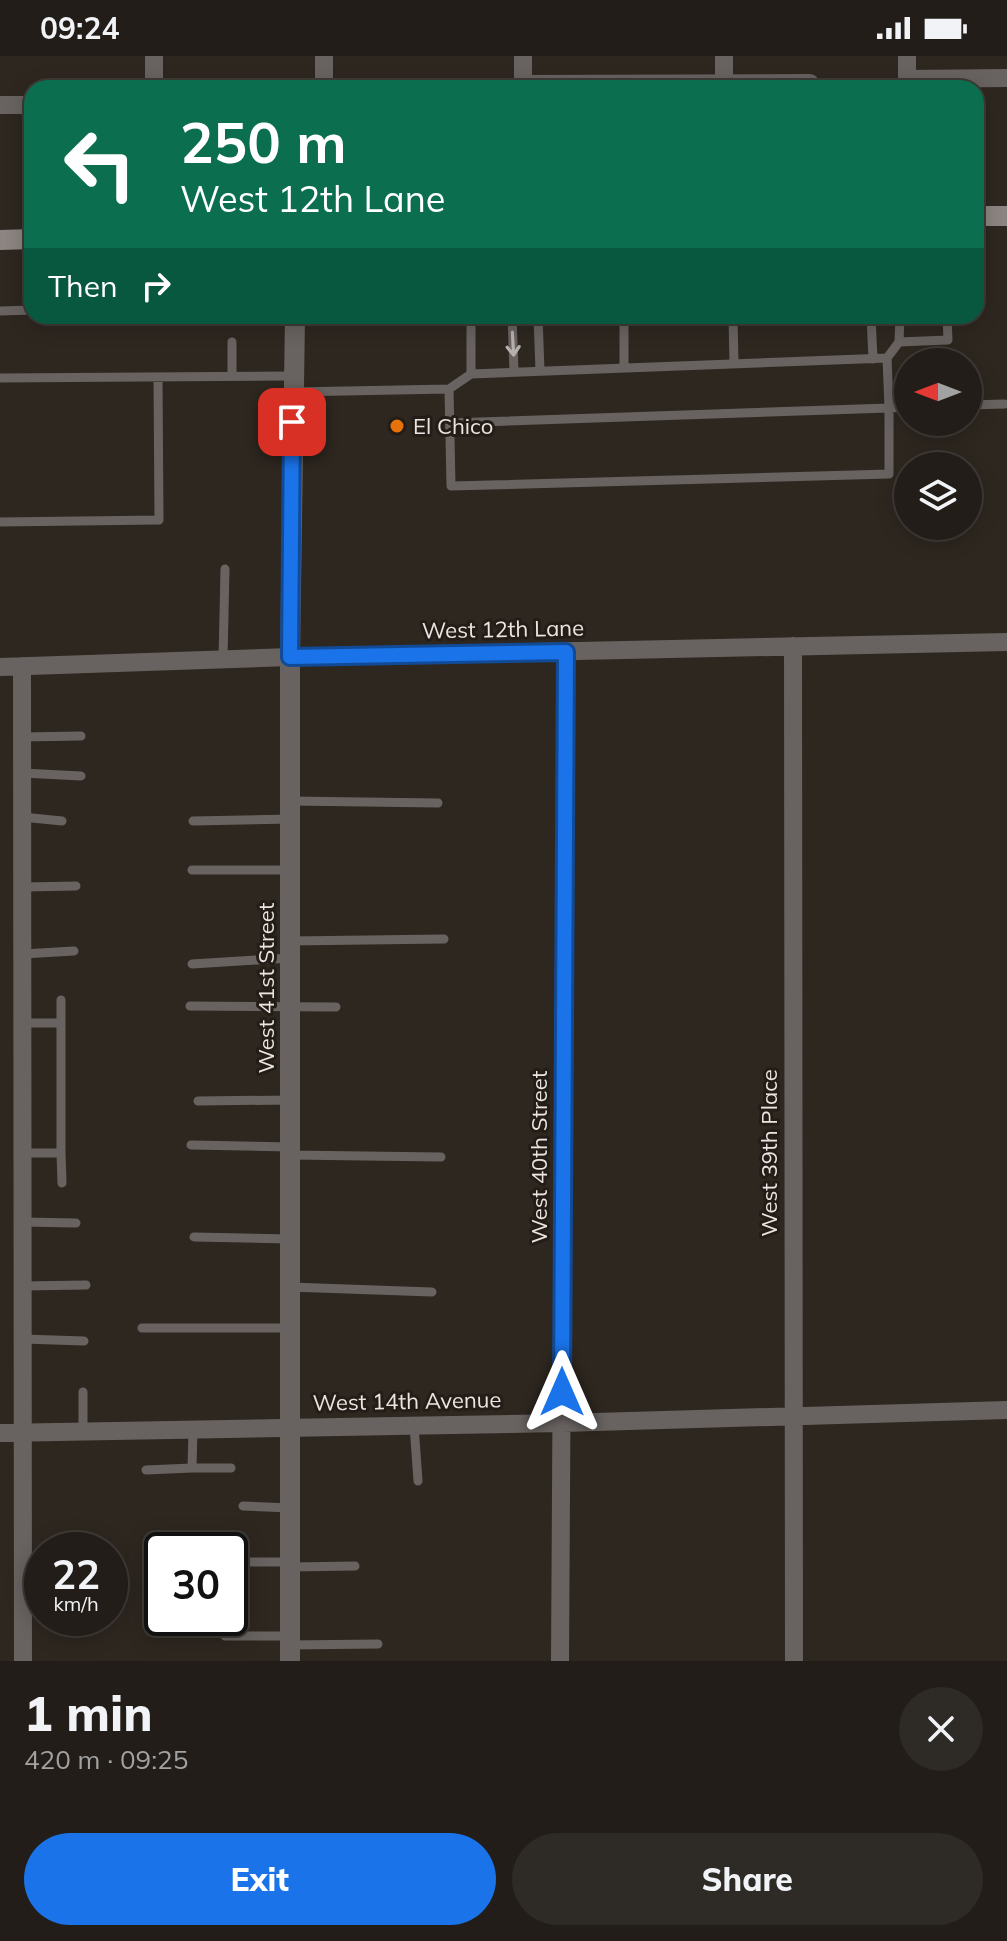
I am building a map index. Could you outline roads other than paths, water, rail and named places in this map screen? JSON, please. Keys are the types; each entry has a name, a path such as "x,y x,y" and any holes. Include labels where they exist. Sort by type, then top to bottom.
{"main road":[{"path":"984,216 1007,216"},
{"path":"0,240 24,239"}],"street":[{"path":"154,56 154,80"},
{"path":"324,56 324,80"},
{"path":"523,56 523,80"},
{"path":"724,56 724,80"},
{"path":"907,56 907,80"},
{"path":"974,80 1007,78"},
{"path":"0,105 24,105"},
{"name":"West 41st Street","path":"290,1647 290,657 295,324"},
{"name":"West 12th Lane","path":"0,667 290,657 1007,642"},
{"name":"West 39th Place","path":"793,646 794,1661"},
{"name":"West 40th Street","path":"560,1661 566,652"},
{"path":"22,666 23,1661"},
{"name":"West 14th Avenue","path":"0,1433 562,1423 1007,1410"}],"lane":[{"path":"0,311 24,310"},
{"path":"471,324 471,374"},
{"path":"512,324 514,372"},
{"path":"538,324 540,371"},
{"path":"624,324 624,368"},
{"path":"733,324 734,364"},
{"path":"871,324 873,359"},
{"path":"449,389 451,486 889,474 887,358 899,342 900,324"},
{"path":"899,342 948,340 947,324"},
{"path":"232,342 232,376"},
{"path":"0,378 232,376 293,384 449,389 471,374 887,358"},
{"path":"0,522 159,520 158,377"},
{"path":"982,405 1005,404"},
{"path":"450,423 894,408"},
{"path":"223,659 225,569"},
{"path":"22,737 81,736"},
{"path":"22,773 81,776"},
{"path":"193,821 290,810 438,803"},
{"path":"22,817 62,821"},
{"path":"192,870 290,870"},
{"path":"23,887 76,886"},
{"path":"192,964 290,950 444,939"},
{"path":"23,954 74,951"},
{"path":"61,1000 62,1183"},
{"path":"190,1006 336,1007"},
{"path":"23,1023 61,1023"},
{"path":"198,1101 290,1100"},
{"path":"191,1145 441,1157"},
{"path":"23,1153 61,1153"},
{"path":"23,1222 76,1223"},
{"path":"194,1237 290,1239"},
{"path":"23,1286 86,1285"},
{"path":"290,1287 432,1292"},
{"path":"142,1328 290,1328"},
{"path":"23,1339 84,1341"},
{"path":"83,1392 83,1431"},
{"path":"414,1425 418,1481"},
{"path":"192,1468 193,1429"},
{"path":"146,1470 231,1468"},
{"path":"243,1506 290,1508"},
{"path":"248,1563 355,1566"},
{"path":"225,1636 290,1647 378,1644"}],"place":[{"name":"El Chico","path":"397,426"}]}
